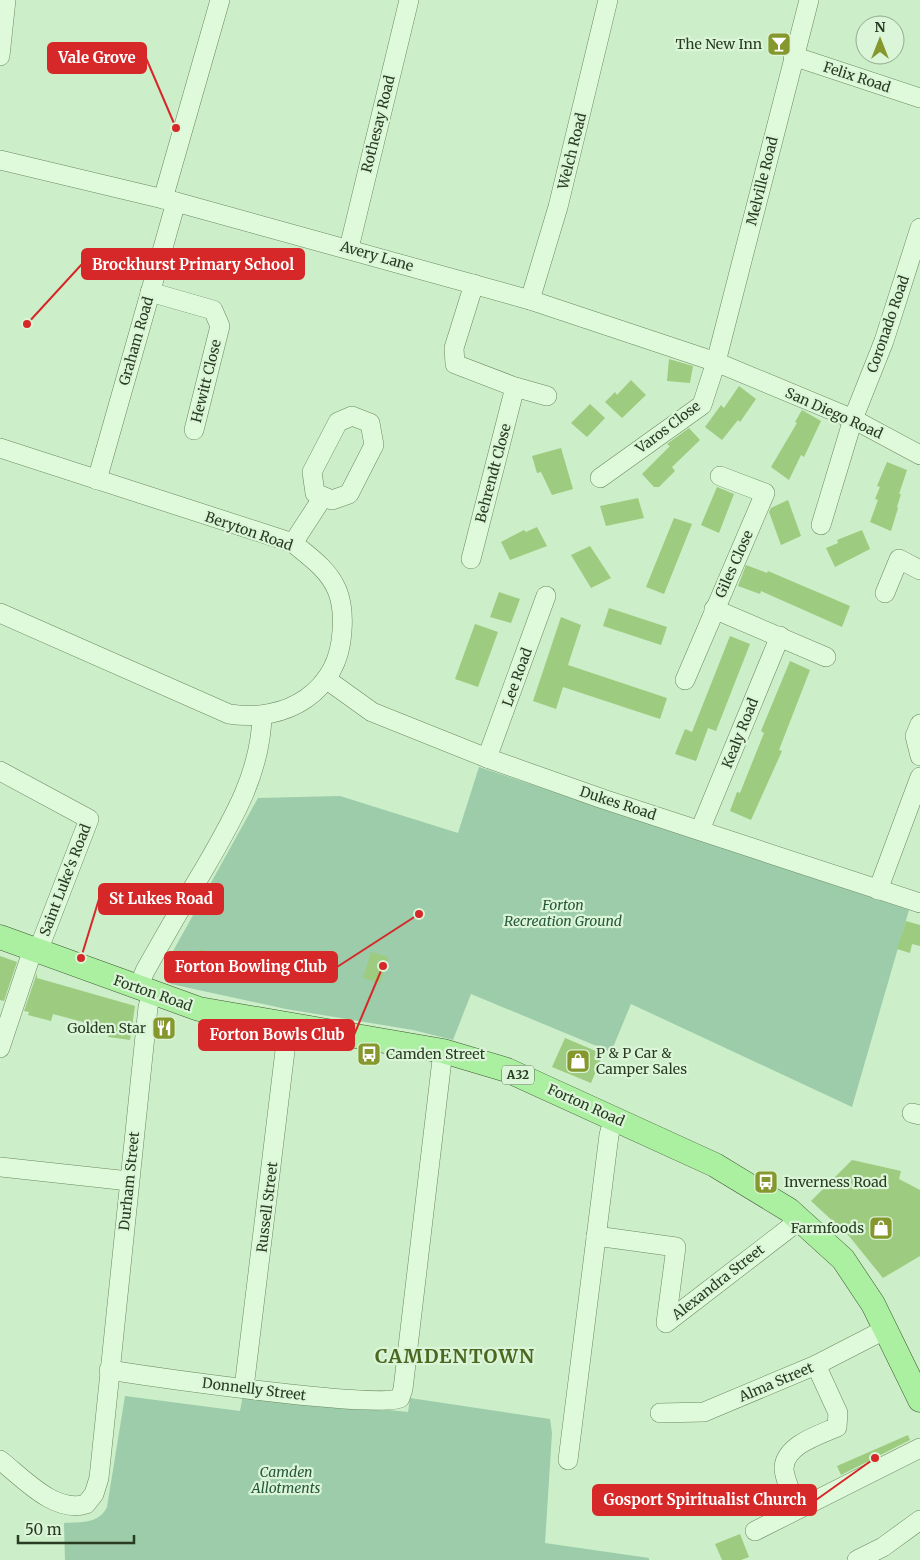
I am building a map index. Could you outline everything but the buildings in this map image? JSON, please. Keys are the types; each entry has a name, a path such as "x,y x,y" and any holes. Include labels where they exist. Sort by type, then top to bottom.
{"main road":[{"name":"Forton Road","path":"0,937 145,991 211,1012 443,1051 507,1070 614,1117 724,1169 776,1201 800,1219 853,1272 886,1330 920,1400"}],"street":[{"path":"0,56 6,0"},
{"name":"Graham Road","path":"97,480 150,292 170,200 220,0"},
{"name":"Rothesay Road","path":"349,248 409,0"},
{"name":"Welch Road","path":"530,300 558,207 608,0"},
{"name":"Melville Road","path":"716,362 793,56 809,0"},
{"name":"Felix Road","path":"793,56 920,98"},
{"name":"Avery Lane","path":"0,160 170,200 349,248 530,300 716,362 747,376"},
{"name":"Coronado Road","path":"821,525 853,419 915,266 920,228"},
{"path":"474,284 454,348 455,364 515,387 548,396"},
{"name":"Hewitt Close","path":"150,292 213,310 220,326 194,430"},
{"name":"Varos Close","path":"600,478 702,405 716,362"},
{"name":"San Diego Road","path":"747,376 853,419 920,455"},
{"name":"Behrendt Close","path":"471,559 515,387"},
{"name":"Beryton Road","path":"0,448 293,543 320,564 337,590 343,616 342,641 336,662 326,679 297,705 282,712 245,716 229,714 0,613"},
{"name":"Giles Close","path":"685,680 765,493 720,476"},
{"path":"293,543 324,497"},
{"path":"885,593 899,559 920,570"},
{"name":"Lee Road","path":"487,758 546,596"},
{"path":"714,609 826,656"},
{"name":"Kealy Road","path":"700,830 780,636"},
{"name":"Dukes Road","path":"326,679 372,712 487,758 603,800 920,903"},
{"name":"Durham Street","path":"0,1460 58,1503 68,1506 86,1504 94,1494 99,1478 145,1037 145,970 238,810 256,763 262,740 262,715"},
{"path":"920,724 915,736 920,756"},
{"name":"Saint Luke's Road","path":"0,771 89,818 35,950"},
{"path":"878,890 912,824 920,777"},
{"path":"0,1048 35,950"},
{"name":"Russell Street","path":"244,1388 288,1026"},
{"name":"Donnelly Street","path":"109,1370 244,1388 384,1402 400,1398 404,1389 443,1051"},
{"path":"568,1460 609,1135 614,1117"},
{"path":"0,1167 129,1180"},
{"name":"Alexandra Street","path":"596,1236 676,1247 666,1323 800,1219"},
{"name":"Alma Street","path":"660,1413 704,1412 816,1365 886,1330"},
{"path":"798,1509 784,1469 787,1458 795,1448 837,1427 838,1413 816,1365"},
{"path":"755,1531 920,1448"},
{"path":"857,1560 883,1547 920,1520"}],"green space":[{"name":"Forton Recreation Ground","path":"479,767 909,910 852,1107 631,1004 611,1052 471,994 453,1040 413,1030 286,1009 171,984 164,966 175,962 172,953 258,798 340,796 458,833"},
{"name":"Camden Allotments","path":"243,1395 408,1412 410,1398 550,1419 552,1433 545,1543 649,1558 649,1560 65,1560 64,1523 89,1521 99,1517 107,1507 125,1396 240,1411"}],"place":[{"name":"The New Inn","path":"779,44"},
{"name":"Vale Grove","path":"176,128"},
{"name":"Brockhurst Primary School","path":"27,324"},
{"name":"Forton Bowling Club","path":"419,914"},
{"name":"St Lukes Road","path":"81,958"},
{"name":"Forton Bowls Club","path":"383,966"},
{"name":"Golden Star","path":"164,1028"},
{"name":"Camden Street","path":"369,1054"},
{"name":"P & P Car & Camper Sales","path":"578,1061"},
{"name":"Inverness Road","path":"766,1182"},
{"name":"Farmfoods","path":"881,1228"},
{"name":"Gosport Spiritualist Church","path":"875,1458"}],"district":[{"name":"CAMDENTOWN","path":"455,1356"}]}
